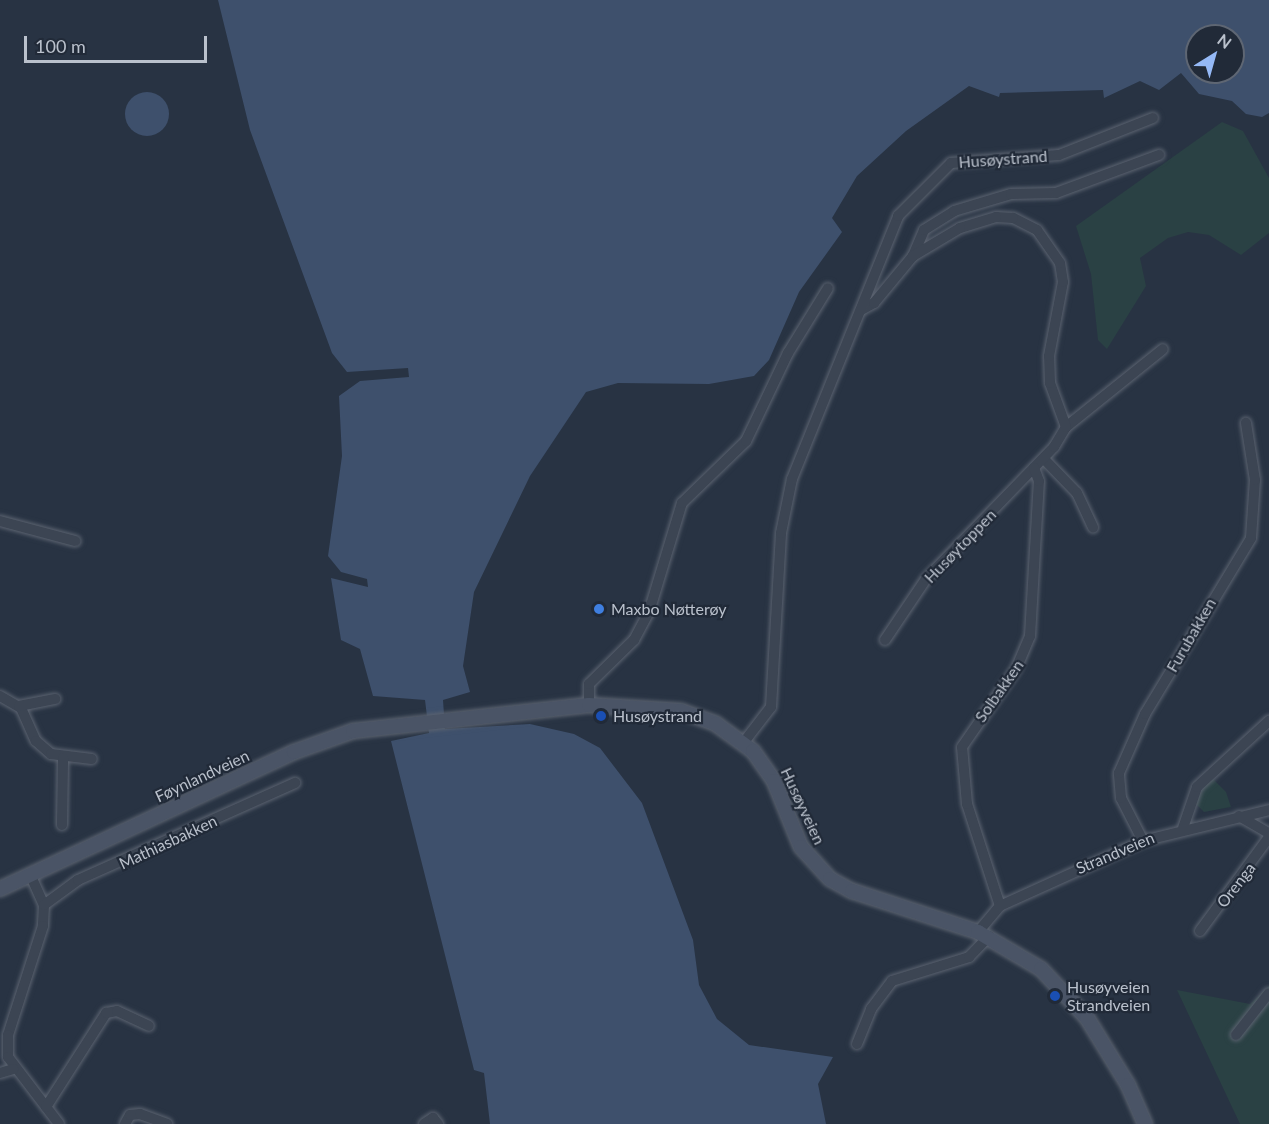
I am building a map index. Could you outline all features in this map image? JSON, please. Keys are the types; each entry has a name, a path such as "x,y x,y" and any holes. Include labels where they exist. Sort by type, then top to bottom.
{"main road":[{"name":"Husøyveien","path":"444,719 589,705 681,711 744,742 774,782 801,847 830,879 868,897 983,934 1041,969 1087,1018 1128,1085 1145,1124"},
{"name":"Føynlandveien","path":"0,889 294,752 353,731 444,719"}],"street":[{"name":"Husøystrand","path":"744,742 771,707 781,533 792,479 898,216 942,168 957,161 1059,155 1153,118"},
{"name":"Husøystrand","path":"861,309 874,303 913,256 924,230 954,211 1011,194 1056,193 1159,155"},
{"path":"913,256 960,228 996,217 1014,218 1037,230 1060,263 1064,282 1049,356 1050,383 1066,427"},
{"path":"589,705 589,684 634,640 649,612 682,503 746,441 788,353 828,288"},
{"name":"Husøytoppen","path":"885,640 926,579 1044,459 1066,427 1163,348"},
{"name":"Furubakken","path":"1143,841 1121,798 1119,773 1145,714 1251,538 1255,480 1246,423"},
{"path":"1044,459 1077,493 1093,528"},
{"name":"Solbakken","path":"1000,906 967,804 962,747 1016,669 1030,636 1039,481 1035,468"},
{"path":"0,521 75,541"},
{"path":"0,696 19,706 36,741 63,758 92,759"},
{"path":"19,706 55,699"},
{"path":"1183,828 1197,787 1269,721"},
{"path":"62,825 63,758"},
{"name":"Mathiasbakken","path":"44,905 78,880 295,783"},
{"name":"Strandveien","path":"983,934 1000,906 1143,841 1183,828 1269,810"},
{"name":"Orenga","path":"1200,931 1269,835 1239,816"},
{"path":"30,874 44,905 43,926 8,1035 13,1069 59,1124"},
{"path":"858,1044 871,1009 892,981 969,957 983,934"},
{"path":"1236,1035 1269,993"},
{"path":"46,1107 106,1012 117,1011 149,1026"},
{"path":"0,1073 13,1069"},
{"path":"125,1124 130,1115 140,1114 167,1124"}],"green space":[{"path":"1222,122 1243,131 1269,178 1269,233 1241,255 1209,235 1188,232 1168,238 1140,258 1146,286 1107,349 1098,340 1091,274 1076,226"},
{"path":"1212,778 1226,792 1231,807 1204,812 1193,801"},
{"path":"1269,986 1269,1124 1240,1124 1177,990 1250,1004"}],"water":[{"path":"218,0 1269,0 1269,113 1262,117 1246,114 1232,101 1199,94 1190,84 1245,84 1245,24 1185,24 1185,78 1181,73 1159,90 1140,81 1104,98 1103,90 1000,93 999,97 969,86 906,131 857,176 832,218 842,232 799,292 769,360 754,376 709,384 618,383 586,392 530,476 474,592 463,666 470,692 443,700 445,729 530,724 574,734 600,748 642,803 693,940 699,985 717,1019 749,1045 833,1057 818,1084 826,1124 490,1124 484,1073 474,1070 391,741 429,733 425,700 373,696 360,649 341,640 331,578 368,587 367,579 341,572 328,556 342,456 339,396 360,381 409,377 408,368 347,372 332,353 250,130"},
{"path":"147,92 163,98 169,114 163,130 147,136 131,130 125,114 131,98"}],"place":[{"name":"Maxbo Nøtterøy","path":"599,609"},
{"name":"Husøystrand","path":"601,716"},
{"name":"Husøyveien Strandveien","path":"1055,996"}]}
